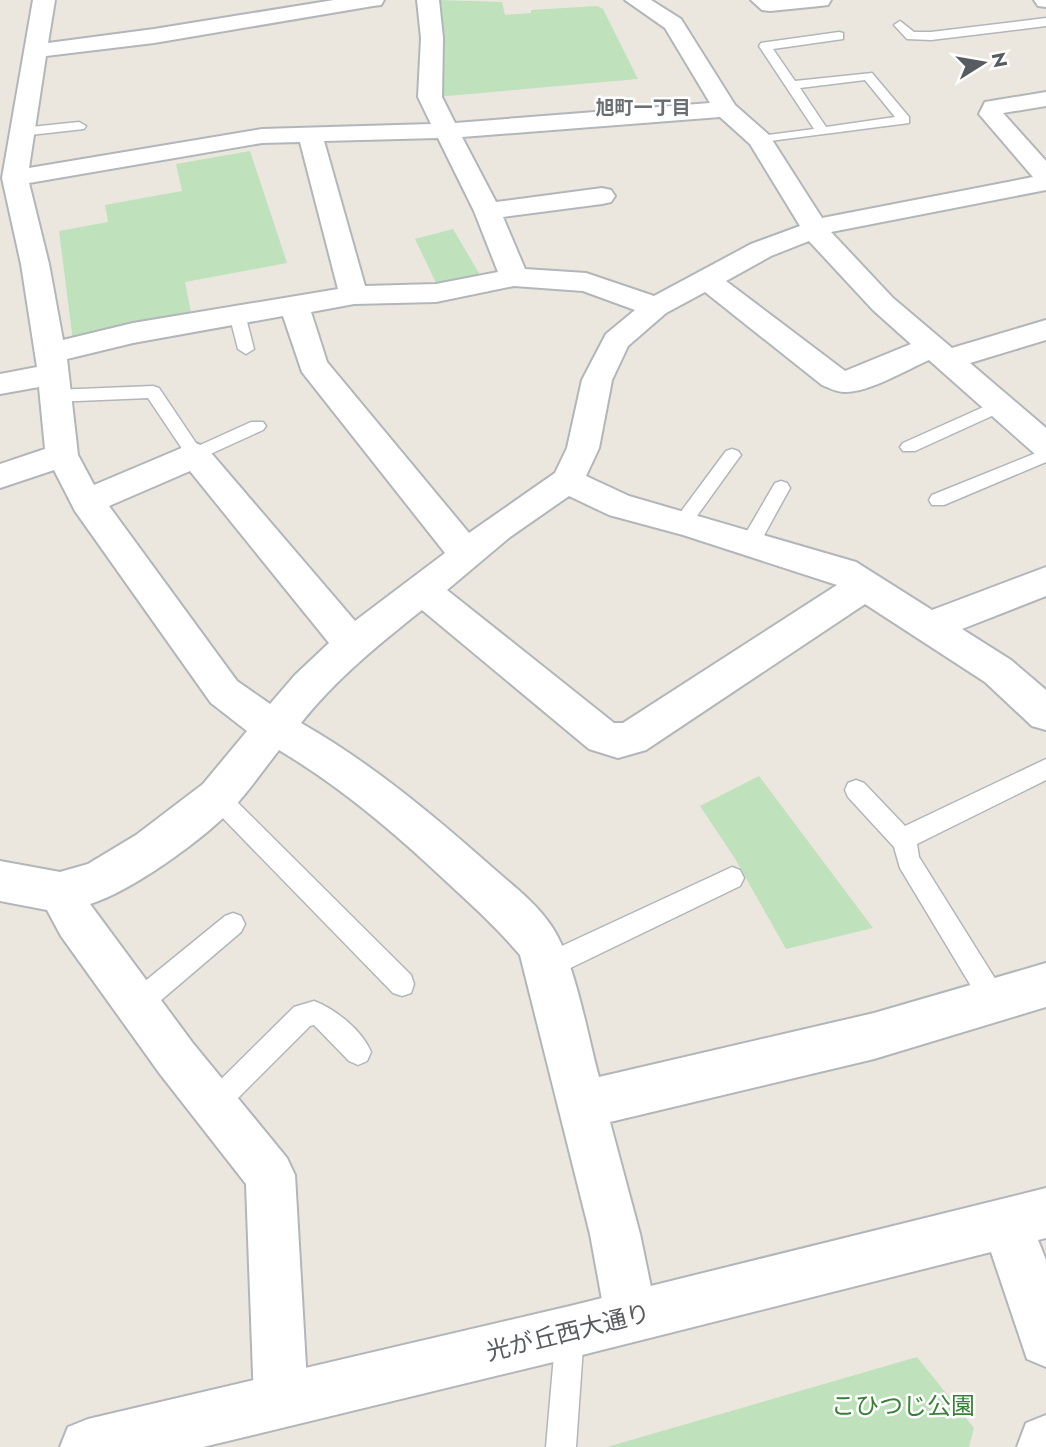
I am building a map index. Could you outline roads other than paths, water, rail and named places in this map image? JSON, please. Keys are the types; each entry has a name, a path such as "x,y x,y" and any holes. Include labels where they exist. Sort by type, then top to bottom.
{"street":[{"path":"44,0 10,215 35,264 62,455 88,502 224,692 249,713 333,762 388,804 517,918 536,940 547,966 583,1104 615,1234 631,1316"},
{"path":"35,51 154,36 373,0"},
{"path":"428,0 432,38 430,97 487,211 514,277"},
{"path":"636,0 673,24 726,109 760,140 813,230 883,304 1046,446"},
{"path":"762,0 770,5 820,0"},
{"path":"0,99 27,96"},
{"path":"1046,99 993,107 991,114 1046,176"},
{"path":"15,178 262,136 445,130 726,109"},
{"path":"310,135 354,296"},
{"path":"0,881 60,892 98,881 151,849 217,797 308,686 352,644 498,528 567,481 583,448 597,380 616,341 656,307 761,250 813,230 839,222 1046,182"},
{"path":"487,211 602,196"},
{"path":"0,384 52,374 133,333 294,304 354,296 436,293 514,277 586,282 656,307"},
{"path":"706,279 833,378 843,382 939,354 1046,330"},
{"path":"294,304 313,365 467,555"},
{"path":"0,475 62,455"},
{"path":"88,502 195,455 352,644"},
{"path":"567,481 621,506 683,522 844,572 998,671 1046,714"},
{"path":"928,628 1046,581"},
{"path":"422,590 603,737 618,741 632,738 864,586"},
{"path":"60,892 76,921 137,1004 270,1175 281,1401"},
{"path":"583,1104 796,1056 995,1002 1046,985"},
{"path":"1025,1218 1030,1284 1046,1340"},
{"name":"光が丘西大通り","path":"89,1447 570,1332 1025,1218"}],"lane":[{"path":"900,25 911,36 931,36 1046,22"},
{"path":"822,132 765,46 839,36"},
{"path":"760,140 904,120 868,76 790,85"},
{"path":"21,132 79,126"},
{"path":"237,314 246,349"},
{"path":"52,374 153,392 195,455 257,426"},
{"path":"909,447 999,406"},
{"path":"683,522 732,455"},
{"path":"938,500 1046,455"},
{"path":"750,543 781,488"},
{"path":"905,842 911,834 1046,769"},
{"path":"856,790 905,842 908,860 995,1002"},
{"path":"217,797 402,984"},
{"path":"547,966 732,878"},
{"path":"137,1004 233,924"},
{"path":"213,1105 303,1016 314,1013 322,1016 358,1052"},
{"path":"561,1447 570,1332"}],"district":[{"name":"旭町一丁目","path":"643,107"}],"park label":[{"name":"こひつじ公園","path":"903,1405"}]}
